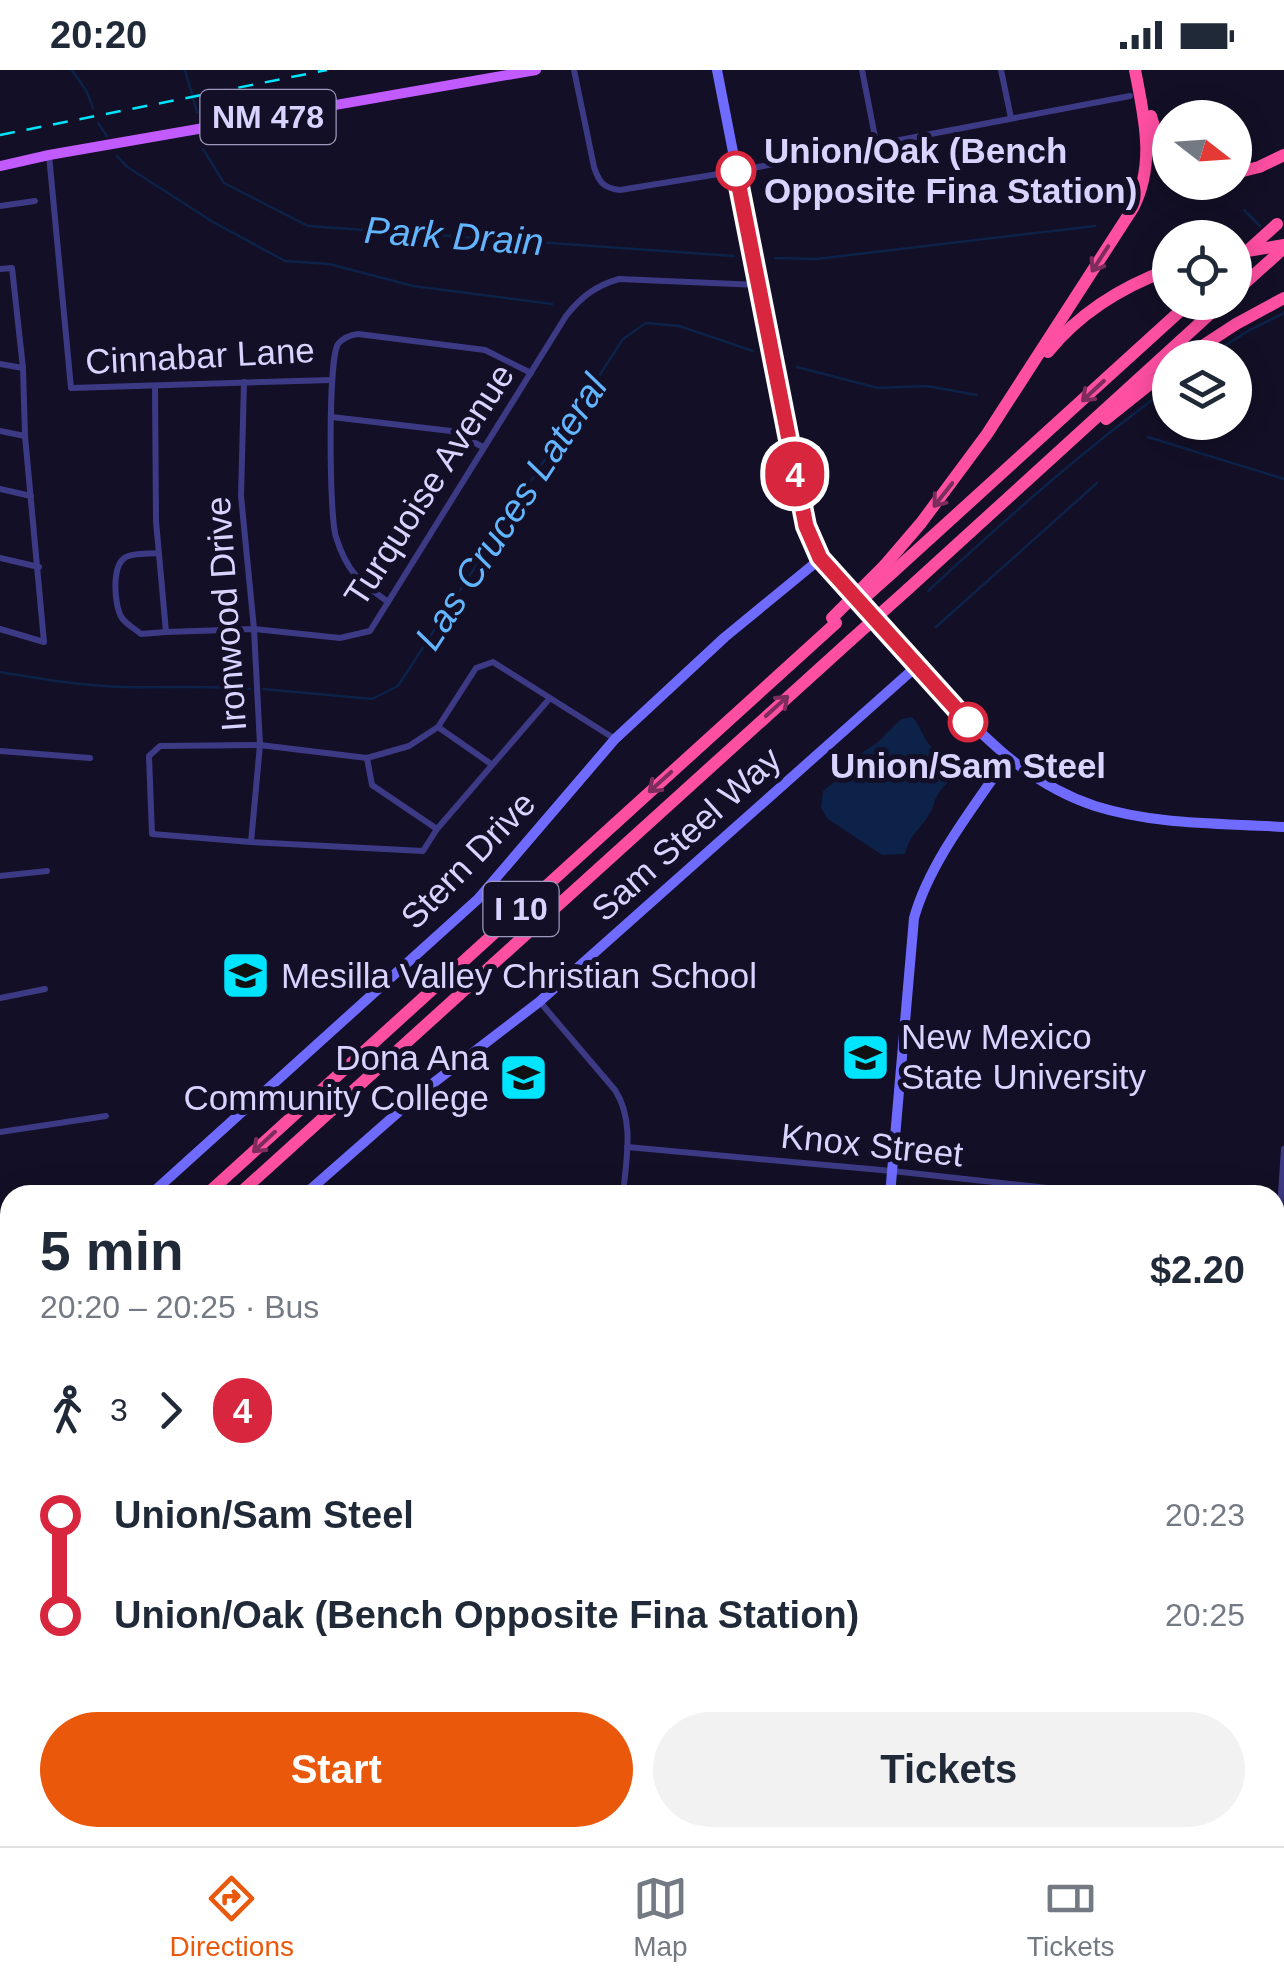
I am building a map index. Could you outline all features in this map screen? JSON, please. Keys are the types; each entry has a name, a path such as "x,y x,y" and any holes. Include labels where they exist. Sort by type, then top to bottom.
{"highway":[{"path":"996,422 1137,200 1147,147 1135,70"},
{"path":"1143,70 1152,117"},
{"path":"1252,169 1284,155"},
{"path":"1252,247 1280,221"},
{"path":"1252,251 1284,246"},
{"path":"1252,277 1284,246"},
{"path":"888,569 1053,345 1116,294 1152,277"},
{"path":"1212,340 1284,298"},
{"name":"I 10","path":"217,1185 888,569 1170,320"},
{"name":"I 10","path":"249,1185 1203,320"},
{"path":"1010,495 1152,382"}],"main road":[{"name":"NM 478","path":"0,166 536,70"}],"street":[{"path":"574,70 594,167 608,189 634,190 1130,96"},
{"path":"717,70 806,526 820,558 968,722 1008,758 1064,794 1112,811 1148,818 1284,828"},
{"path":"862,70 876,143"},
{"path":"1001,70 1011,118"},
{"name":"Cinnabar Lane","path":"49,155 70,388 331,380 336,346 348,335 358,334 486,350 531,372"},
{"path":"0,206 35,201"},
{"path":"0,269 12,268 44,642 0,629"},
{"name":"Turquoise Avenue","path":"166,632 254,629 340,638 370,631 566,316 586,293 619,279 760,286"},
{"path":"0,364 22,368"},
{"path":"331,380 330,483 334,532 342,556 357,579 388,602"},
{"name":"Ironwood Drive","path":"244,382 241,496 260,746 251,842"},
{"path":"156,386 155,497 166,632 141,634 123,619 118,606 116,570 126,556 158,553"},
{"path":"332,417 451,431 483,448"},
{"path":"0,431 25,436"},
{"path":"0,489 31,496"},
{"path":"0,558 38,567"},
{"name":"Stern Drive","path":"161,1185 478,900 615,739 725,637 820,558"},
{"path":"550,698 437,829 423,851 152,834 149,756 160,746 260,746 367,758 409,746 438,727 476,668 493,662 615,739"},
{"name":"Sam Steel Way","path":"315,1185 420,1094 539,1002 918,665"},
{"path":"438,727 491,764"},
{"path":"0,752 90,758"},
{"path":"367,758 372,785 437,829"},
{"path":"891,1185 911,938 919,902 944,854 1008,758"},
{"path":"0,876 47,871"},
{"path":"0,998 45,989"},
{"path":"539,1002 619,1097 626,1116 624,1185"},
{"path":"0,1132 106,1116"},
{"name":"Knox Street","path":"627,1147 1016,1185"},
{"path":"1281,1185 1284,1149"}],"water":[{"path":"912,717 930,745 950,760 952,776 905,854 882,855 828,819 821,808 823,791 838,779 850,761 878,742 901,719"}],"waterway":[{"path":"72,70 93,108"},
{"name":"Park Drain","path":"185,70 197,112"},
{"path":"98,123 107,136"},
{"name":"Park Drain","path":"203,149 224,183 308,226 734,256"},
{"path":"117,156 126,166 213,222 285,261 329,264 413,286 552,304"},
{"path":"1244,210 1260,226"},
{"name":"Park Drain","path":"775,258 816,259 1095,226"},
{"name":"Park Drain","path":"1234,340 1284,313"},
{"name":"Las Cruces Lateral","path":"263,689 372,699 398,686 623,339 646,323 679,326 753,351"},
{"name":"Las Cruces Lateral","path":"797,367 878,388 927,386 977,395"},
{"name":"Park Drain","path":"928,591 1046,485 1152,401"},
{"name":"Las Cruces Lateral","path":"1148,437 1284,479"},
{"path":"936,627 1097,483"},
{"name":"Las Cruces Lateral","path":"0,672 109,686 250,689"}],"railway":[{"path":"0,135 327,70"}],"bus line":[{"name":"4","path":"736,171 806,526 820,558 968,722"}],"place":[{"name":"Union/Oak (Bench Opposite Fina Station)","path":"736,171"},
{"name":"Union/Sam Steel","path":"968,722"},
{"name":"Mesilla Valley Christian School","path":"246,976"},
{"name":"New Mexico State University","path":"866,1057"},
{"name":"Dona Ana Community College","path":"524,1078"}]}
